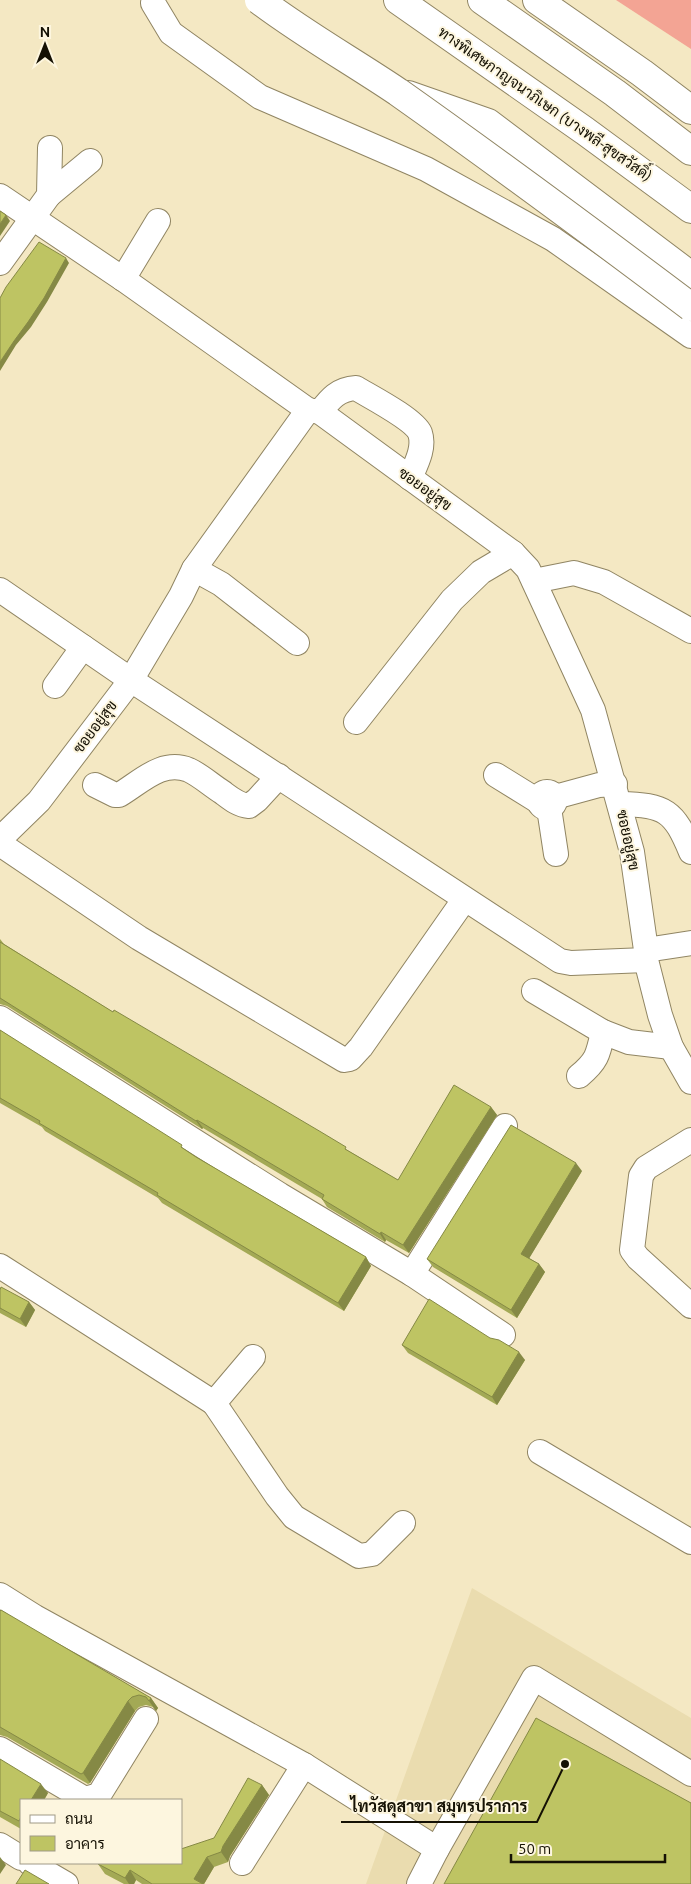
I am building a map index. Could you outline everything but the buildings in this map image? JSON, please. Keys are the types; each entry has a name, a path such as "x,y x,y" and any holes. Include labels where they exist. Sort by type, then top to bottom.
{"highway":[{"path":"259,0 397,92 594,233 681,314"},
{"name":"ทางพิเศษกาญจนาภิเษก (บางพลี-สุขสวัสดิ์)","path":"398,0 585,131 691,209"},
{"path":"482,0 615,93 691,151"},
{"path":"537,0 642,73 691,110"},
{"path":"397,92 488,123 691,276"}],"street":[{"path":"153,3 171,33 260,97 426,169 553,239 681,314 691,336"},
{"path":"49,195 50,148"},
{"path":"0,263 49,195 90,161"},
{"path":"0,196 314,411 336,394 346,389 356,388 413,423 420,432 421,443 420,457 410,478"},
{"path":"123,279 158,221"},
{"path":"681,314 691,297"},
{"name":"ซอยอยู่สุข","path":"0,839 39,801 131,680 181,596 194,569 314,411 513,553 528,569 594,710 632,852 646,955 660,1015 671,1047 691,1082"},
{"path":"356,722 452,600 482,572 513,553"},
{"path":"194,569 221,584 297,643"},
{"path":"534,581 574,573 604,582 691,631"},
{"path":"0,590 131,680 464,900 560,961 571,963 646,955 691,943"},
{"path":"55,686 83,647"},
{"path":"95,785 119,795 157,770 171,767 180,768 190,771 238,803 249,806 279,776"},
{"path":"496,775 548,802 599,785 639,804 662,810 674,818 691,852"},
{"path":"548,802 554,829 556,854"},
{"path":"0,844 139,938 344,1060 350,1059 362,1047 464,900"},
{"path":"534,991 603,1032 629,1042 671,1047"},
{"path":"0,1018 280,1195 412,1274 503,1335"},
{"path":"578,1076 592,1065 603,1032"},
{"path":"412,1274 505,1126"},
{"path":"691,1140 646,1168 641,1176 632,1250 638,1258 691,1306"},
{"path":"0,1266 214,1404 277,1496 294,1517 359,1556 372,1554 403,1523"},
{"path":"214,1404 253,1357"},
{"path":"540,1452 691,1542"},
{"path":"0,1595 44,1622 304,1765 437,1849"},
{"path":"419,1884 534,1678 691,1774"},
{"path":"0,1749 85,1799 93,1798 99,1795 146,1719"},
{"path":"242,1863 304,1765"},
{"path":"0,1845 20,1857"},
{"path":"32,1864 66,1884"}],"shaded area":[{"path":"616,0 691,0 691,49"},
{"path":"472,1588 691,1718 691,1884 366,1884"}],"place":[{"name":"ไทวัสดุสาขา สมุทรปราการ","path":"565,1764"}]}
